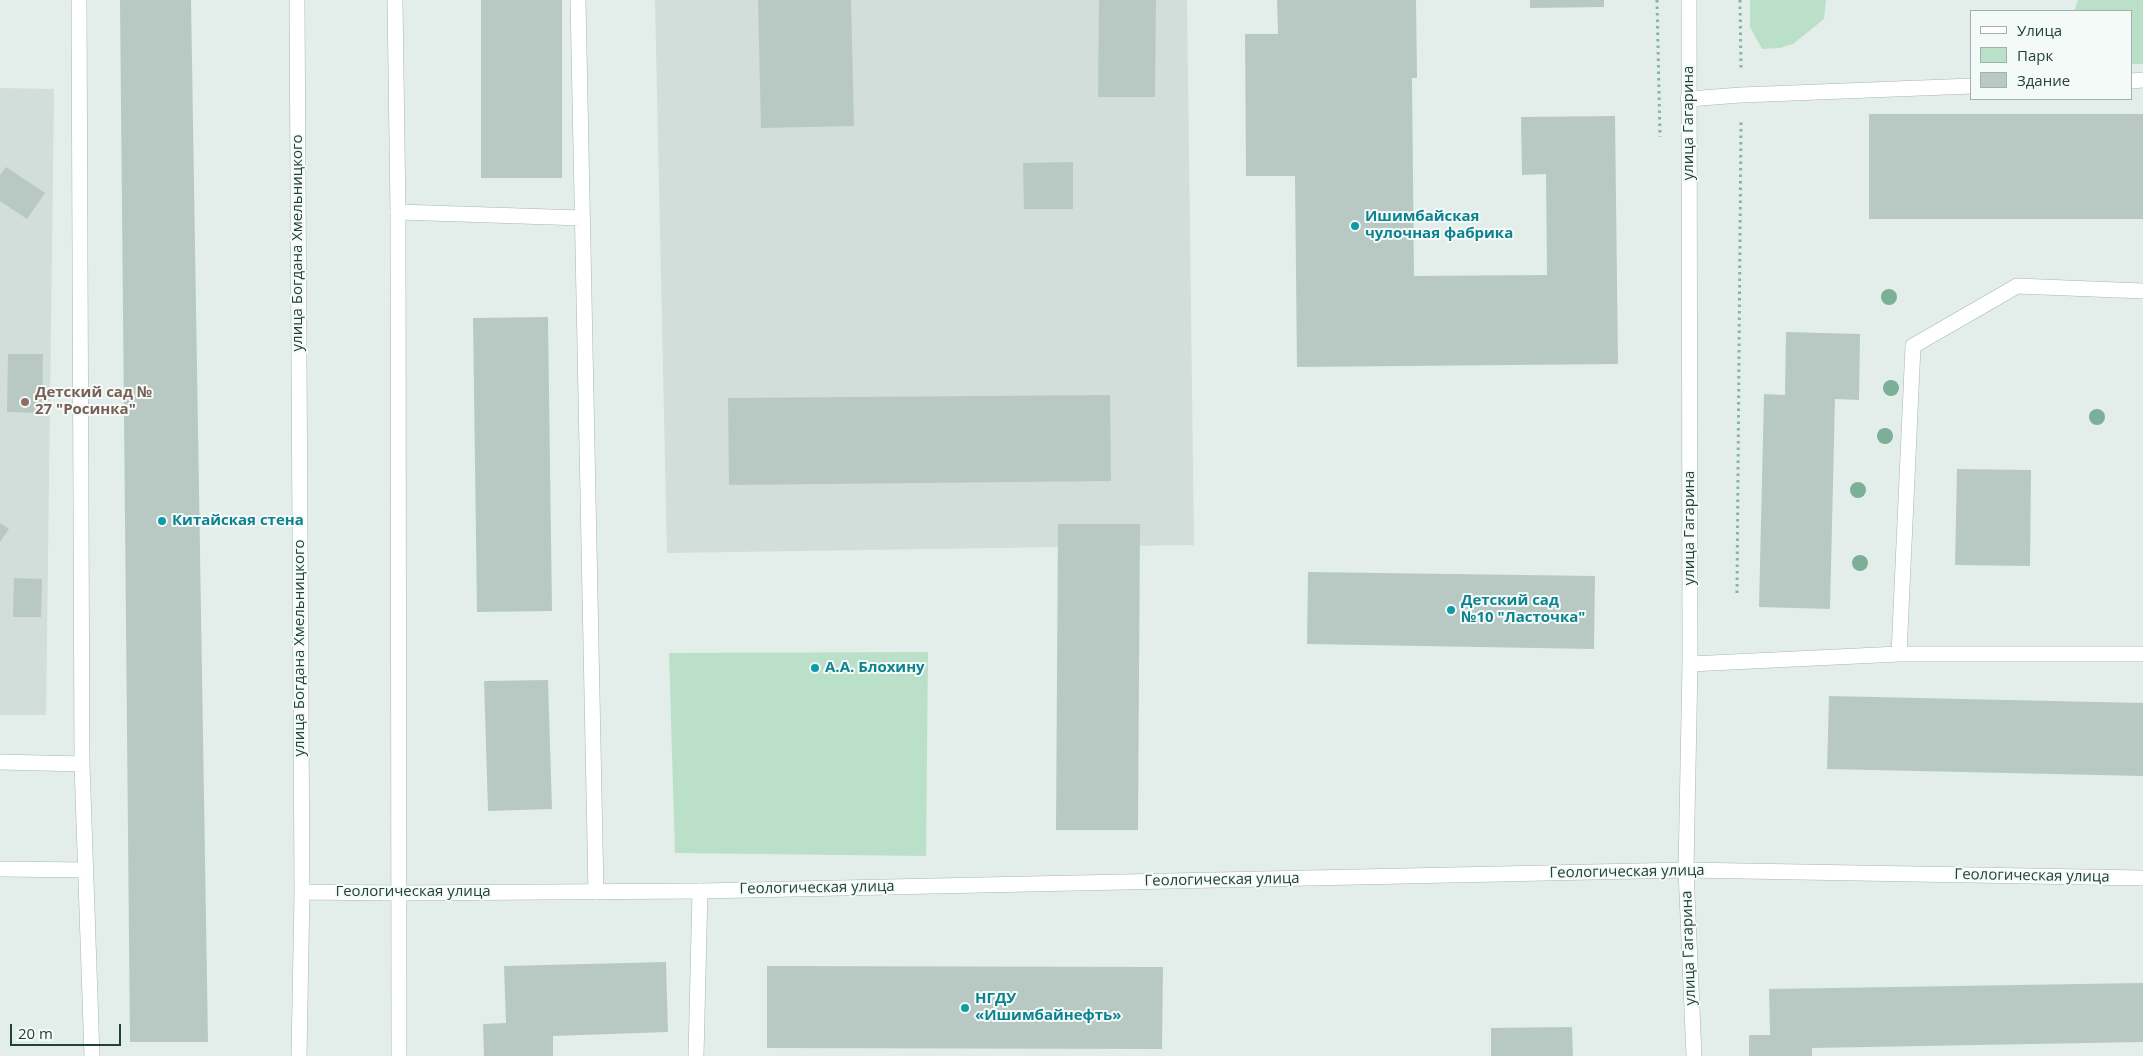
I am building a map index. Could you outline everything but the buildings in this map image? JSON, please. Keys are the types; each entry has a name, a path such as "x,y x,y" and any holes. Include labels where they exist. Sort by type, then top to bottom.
{"street":[{"path":"80,0 82,764 92,1056"},
{"name":"улица Богдана Хмельницкого","path":"297,0 302,892 300,1056"},
{"path":"395,0 398,212 399,1056"},
{"path":"578,0 596,892"},
{"name":"улица Гагарина","path":"1689,0 1690,664 1686,870 1694,1056"},
{"path":"1688,99 1741,95 1970,86"},
{"path":"398,212 582,218"},
{"path":"1899,654 1913,346 2017,286 2143,292"},
{"path":"1690,664 1899,654 2143,654"},
{"path":"0,762 82,764"},
{"path":"0,869 86,870"},
{"name":"Геологическая улица","path":"302,892 700,891 1686,870 2143,878"},
{"path":"696,1056 700,891"}],"path":[{"path":"1737,593 1742,204 1740,0"}],"shaded area":[{"path":"655,0 1187,0 1194,545 667,553"},
{"name":"Детский сад № 27 \"Росинка\"","path":"0,88 54,89 46,715 0,715"}],"green space":[{"path":"1750,0 1826,0 1824,19 1793,44 1780,48 1762,49 1750,27"},
{"path":"2078,0 2143,0 2143,64 2133,64 2133,10 2074,10"},
{"path":"928,652 926,856 675,853 669,653"}],"place":[{"name":"Ишимбайская чулочная фабрика","path":"1355,226"},
{"name":"Детский сад № 27 \"Росинка\"","path":"25,402"},
{"name":"Китайская стена","path":"162,521"},
{"name":"Детский сад №10 \"Ласточка\"","path":"1451,610"},
{"name":"А.А. Блохину","path":"815,668"},
{"name":"НГДУ «Ишимбайнефть»","path":"965,1008"}]}
